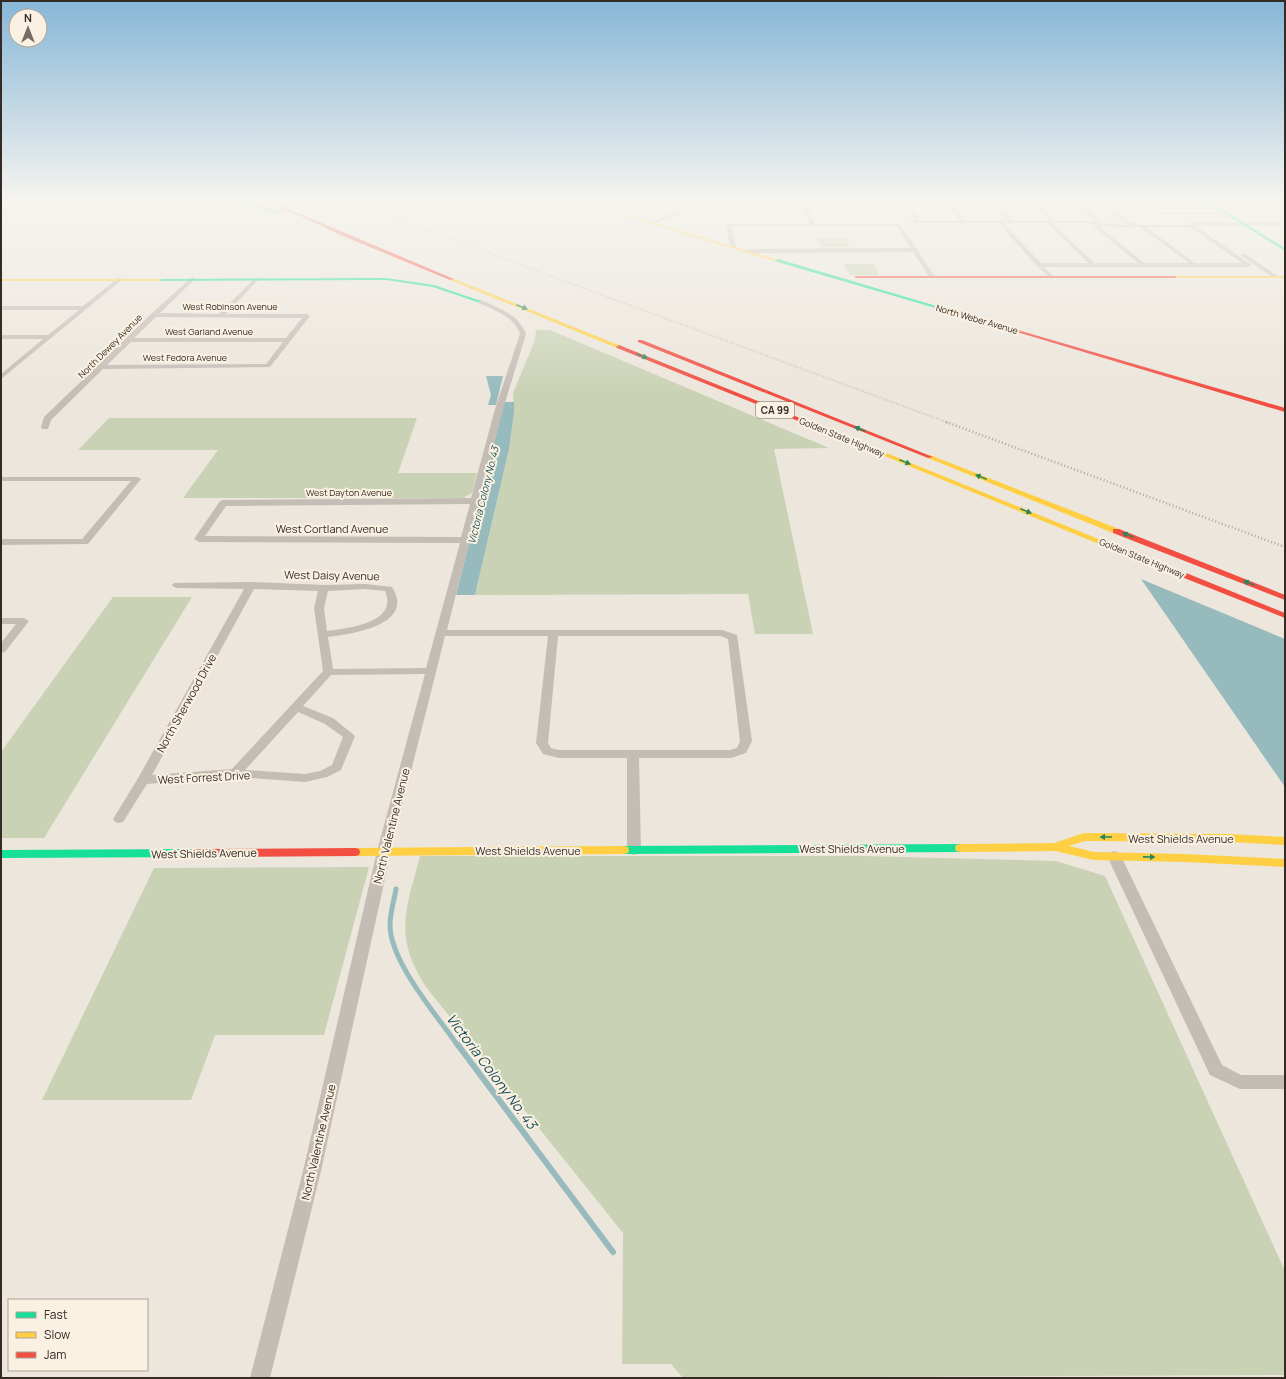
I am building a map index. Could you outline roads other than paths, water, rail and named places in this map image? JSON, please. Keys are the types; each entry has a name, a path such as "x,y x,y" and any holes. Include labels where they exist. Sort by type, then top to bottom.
{"main road":[{"name":"Golden State Highway","path":"419,265 1285,616"},
{"name":"North Weber Avenue","path":"795,265 1285,410"},
{"path":"838,278 1280,278"},
{"path":"1,280 386,279 415,281 450,289 479,301"},
{"name":"Golden State Highway","path":"629,336 1285,598"},
{"name":"West Shields Avenue","path":"1056,847 1084,837 1228,838 1285,841"},
{"name":"West Shields Avenue","path":"1,854 1056,847 1094,856 1199,858 1284,865"}],"street":[{"path":"924,265 932,277"},
{"path":"1039,265 1051,277"},
{"path":"1261,265 1280,278"},
{"path":"1,377 120,279"},
{"name":"North Dewey Avenue","path":"45,427 47,419 192,279"},
{"path":"221,315 256,279"},
{"name":"North Valentine Avenue","path":"260,1378 312,1171 384,851 499,408 522,340 523,334 521,328 510,316 479,301"},
{"path":"1,308 84,308"},
{"name":"West Robinson Avenue","path":"153,315 307,316 288,340"},
{"path":"1,337 50,337"},
{"name":"West Garland Avenue","path":"130,340 288,340"},
{"name":"West Fedora Avenue","path":"102,367 268,366 288,340"},
{"path":"1,370 10,370"},
{"path":"1,479 137,479 85,542 1,542"},
{"name":"West Dayton Avenue","path":"199,539 224,503 474,501"},
{"name":"West Cortland Avenue","path":"199,539 464,540"},
{"name":"West Daisy Avenue","path":"177,585 251,585 324,588 377,586 389,589 393,600 391,610 381,620 363,628 322,635"},
{"name":"North Sherwood Drive","path":"120,820 251,585"},
{"path":"324,588 319,608 328,672"},
{"path":"1,621 24,621 1,650"},
{"path":"441,633 553,633 722,633 733,637 746,741 742,750 730,754 559,754 547,751 542,742 553,633"},
{"path":"236,773 328,672 431,671"},
{"name":"West Forrest Drive","path":"143,780 236,773 305,778 323,774 337,767 349,736 329,720 296,707"},
{"path":"633,754 634,850"},
{"path":"1114,856 1216,1070 1240,1082 1285,1082"}],"water":[{"path":"486,376 503,376 496,405 488,405 491,395"},
{"path":"504,402 514,402 509,449 475,595 456,595"},
{"path":"1141,579 1285,639 1285,787"}],"waterway":[{"name":"Victoria Colony No. 43","path":"396,889 391,912 390,925 392,940 398,955 416,988 458,1046"},
{"name":"Victoria Colony No. 43","path":"458,1045 613,1252"}],"railway":[{"path":"522,265 613,299"},
{"path":"610,298 949,423"},
{"path":"946,422 1285,547"}]}
